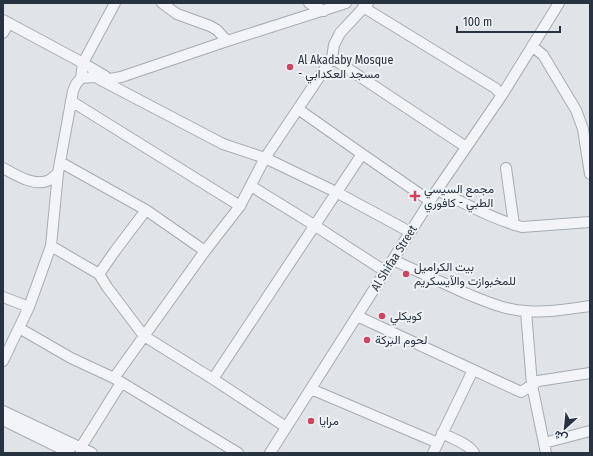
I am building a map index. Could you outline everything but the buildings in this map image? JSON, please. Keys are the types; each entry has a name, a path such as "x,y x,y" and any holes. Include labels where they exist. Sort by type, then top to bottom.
{"street":[{"path":"3,361 29,307 51,246 58,173 73,91 81,78 83,63 115,3"},
{"path":"162,3 177,14 217,30 227,41"},
{"path":"309,3 324,11"},
{"path":"81,78 94,77 110,79 121,77 346,3"},
{"name":"Al Shifaa Street","path":"270,453 386,272 430,200 502,95 559,3"},
{"path":"81,450 117,381 144,336 205,251 240,206 265,158 332,58 334,45 340,33 366,5 495,88 502,95"},
{"path":"3,33 6,22 110,79"},
{"path":"532,46 543,55 576,110 583,129 590,174"},
{"path":"332,58 466,147"},
{"path":"94,77 223,144 265,158 336,192 410,232"},
{"path":"71,101 240,206"},
{"path":"298,109 430,200"},
{"path":"214,379 362,154"},
{"path":"60,162 146,210 205,251"},
{"path":"3,168 30,181 41,182 49,180 58,173"},
{"path":"506,168 514,224"},
{"path":"251,186 386,272"},
{"path":"437,190 490,216 522,227 590,222"},
{"path":"99,274 146,210"},
{"path":"51,246 99,274 144,336 214,379 286,427"},
{"path":"393,260 494,305 526,311 560,310 590,306"},
{"path":"3,297 29,307"},
{"path":"526,311 532,385 545,448 590,431"},
{"path":"357,316 521,392 538,381 590,373"},
{"path":"19,328 71,358 117,381 238,453"},
{"path":"433,453 473,370"},
{"path":"311,389 440,438 467,446 474,453"},
{"path":"3,411 81,450 92,453"},
{"path":"3,420 70,453"}],"place":[{"name":"Al Akadaby Mosque - مسجد العكدابي","path":"290,67"},
{"name":"مجمع السيسي الطبي - كافوري","path":"415,196"},
{"name":"بيت الكراميل للمخبوازت والآيسكريم","path":"406,274"},
{"name":"كويكلي","path":"382,316"},
{"name":"لحوم البركة","path":"367,340"},
{"name":"مرايا","path":"311,421"}]}
